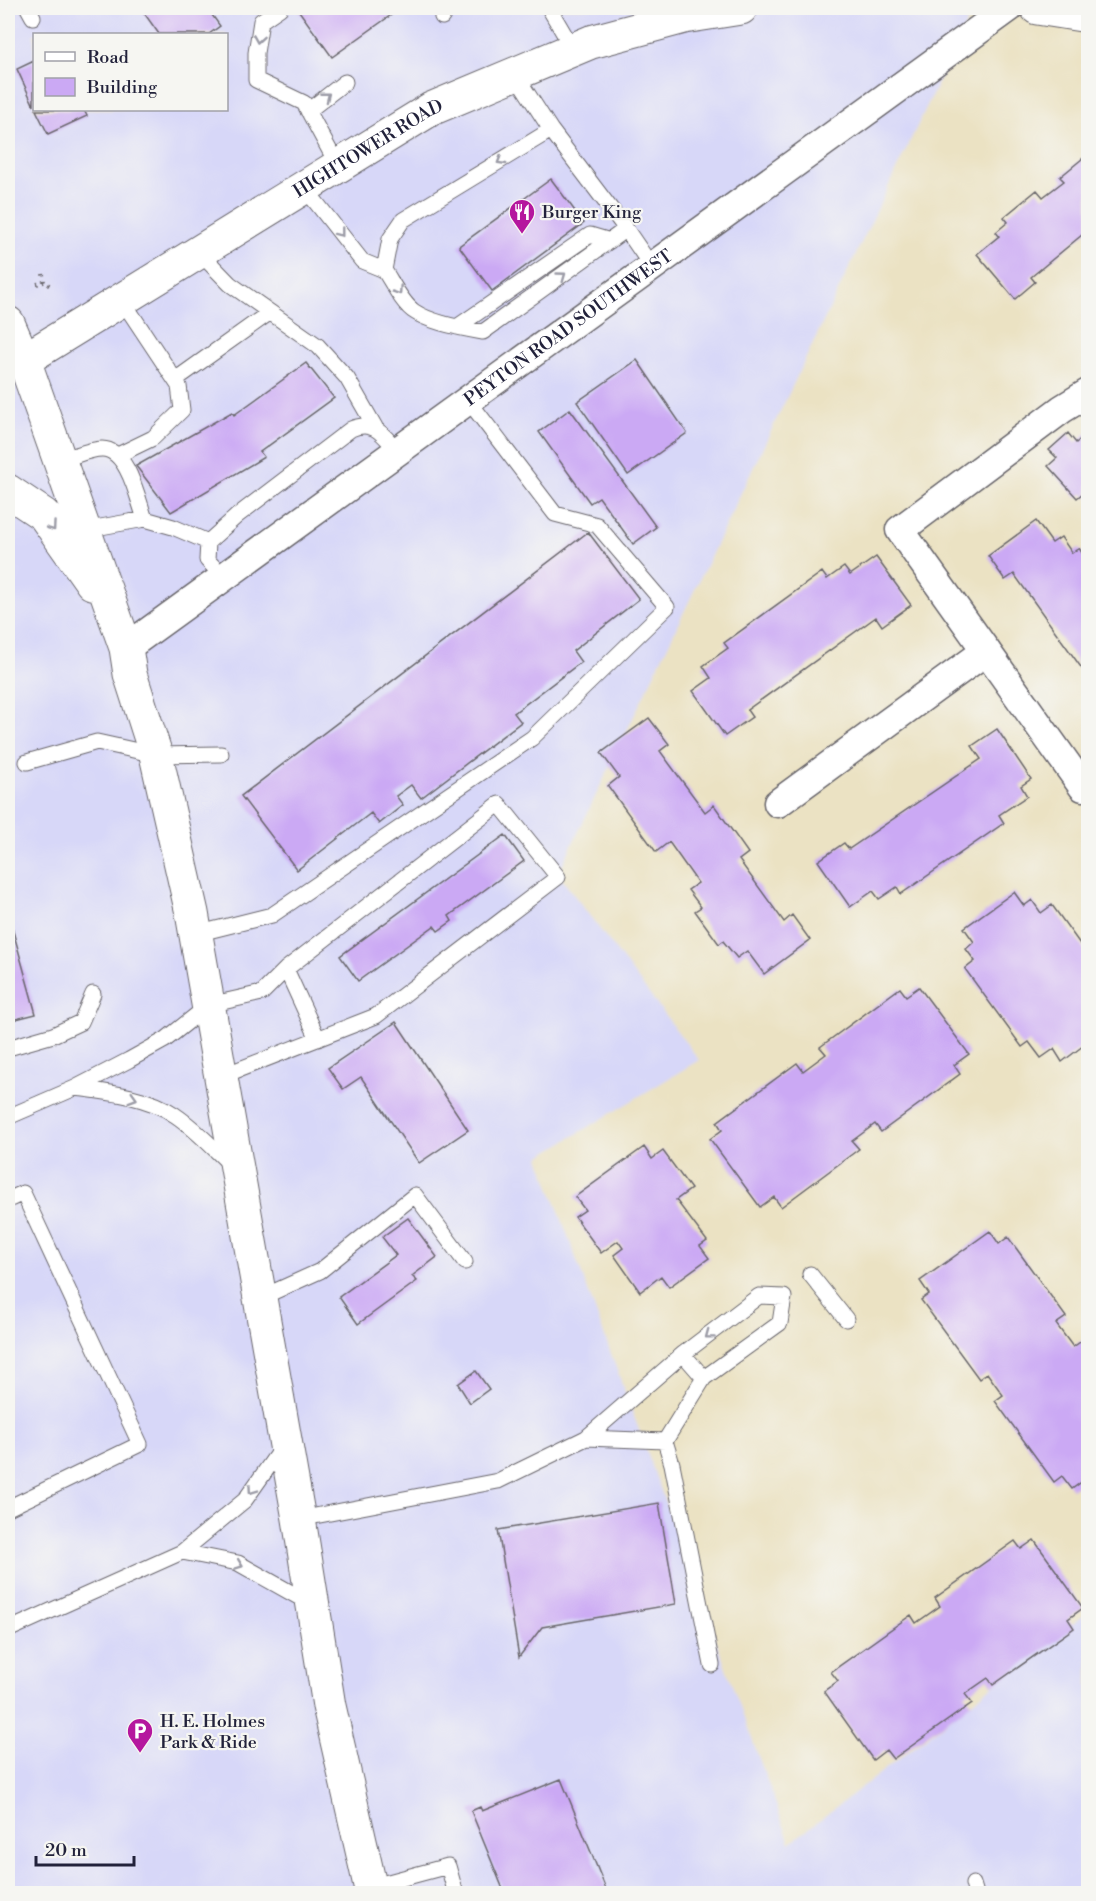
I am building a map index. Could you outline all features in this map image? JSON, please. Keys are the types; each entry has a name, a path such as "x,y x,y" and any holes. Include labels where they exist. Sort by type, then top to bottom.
{"main road":[{"name":"HIGHTOWER ROAD","path":"16,365 431,109 591,42 684,17 741,8"},
{"path":"1037,8 1089,16"},
{"path":"8,323 16,365 60,460 126,648 130,674 156,755 196,934 222,1076 329,1706 371,1890"},
{"path":"8,491 44,515 114,613"}],"street":[{"name":"PEYTON ROAD SOUTHWEST","path":"126,648 1009,8"},
{"path":"1083,787 900,530 1062,409 1089,393"},
{"path":"778,803 986,651"}],"lane":[{"path":"280,8 261,21 256,53 256,80 304,103 338,166"},
{"path":"549,8 573,49"},
{"path":"515,74 551,130 627,229 652,267"},
{"path":"308,111 345,82"},
{"path":"384,270 390,239 403,220 551,130"},
{"path":"304,187 362,261 384,270 414,312 457,327 590,235 609,242 627,229"},
{"path":"199,252 230,284 318,346 347,378 375,427 398,451"},
{"path":"118,455 153,438 182,410 179,386 122,300"},
{"path":"175,380 269,313"},
{"path":"196,934 272,915 532,738 667,607 597,525 555,514 468,400"},
{"path":"224,577 207,560 208,542 238,514 351,429 362,424 375,427"},
{"path":"60,460 103,449 118,455 128,470 145,519"},
{"path":"84,530 145,519 173,527 208,542"},
{"path":"27,762 97,742 156,755 221,754"},
{"path":"8,1117 75,1088 165,1040 209,1005 262,993 286,969 499,804 558,877 375,1016 222,1076"},
{"path":"286,969 318,1039"},
{"path":"8,1048 53,1035 81,1022 93,994"},
{"path":"75,1088 130,1096 173,1113 238,1172"},
{"path":"8,1200 23,1193 140,1444 8,1508"},
{"path":"260,1298 320,1271 416,1195 465,1262"},
{"path":"810,1274 846,1319"},
{"path":"299,1519 498,1481 586,1438 683,1354 759,1296 784,1297 780,1323 704,1378 665,1441 672,1464 712,1665"},
{"path":"683,1354 704,1378"},
{"path":"586,1438 665,1441"},
{"path":"8,1630 182,1552 245,1500 285,1442"},
{"path":"182,1552 238,1563 313,1605"},
{"path":"371,1890 448,1866 456,1893"}],"path":[{"path":"43,274 44,282"},
{"path":"37,284 44,282 52,287"}],"shaded area":[{"path":"8,8 971,8 973,10 558,874 699,1060 539,1157 790,1843 1088,1612 1088,1893 8,1894"}],"building":[{"path":"207,8 220,26 210,33 158,33 144,13 149,9"},
{"path":"303,8 401,8 332,57 299,11"},
{"path":"33,61 33,104 17,69"},
{"path":"36,111 84,111 87,116 48,134"},
{"path":"1088,154 1088,230 1031,277 1035,282 1015,299 977,254 999,236 996,232 1008,222 1004,217 1037,190 1043,197 1064,181 1060,177"},
{"name":"Burger King","path":"551,179 584,223 492,291 459,246"},
{"path":"637,360 687,433 628,475 577,402"},
{"path":"306,363 334,398 260,452 264,457 171,512 136,466 232,412 234,415"},
{"path":"570,409 656,527 633,544 599,497 590,503 539,432"},
{"path":"1088,432 1088,499 1083,493 1077,498 1048,466 1057,458 1049,450 1068,433 1076,443"},
{"path":"1036,521 1052,543 1061,537 1072,553 1079,548 1088,562 1088,677 1014,574 1005,580 988,556"},
{"path":"588,532 639,599 573,651 581,662 514,713 521,722 421,798 411,785 396,796 403,805 379,824 371,813 297,870 241,796"},
{"path":"876,557 911,605 882,626 876,617 747,710 752,717 725,736 693,691 711,678 703,666 728,648 724,643 822,572 827,579 844,567 850,575"},
{"path":"649,718 669,744 660,751 705,812 714,805 748,853 739,860 784,922 792,915 810,940 764,974 747,951 737,958 723,941 719,944 695,911 701,907 688,890 698,883 669,842 656,852 608,786 619,777 601,753"},
{"path":"997,729 1031,779 1021,786 1027,796 999,815 1004,823 901,894 897,887 879,899 873,891 850,907 818,861 844,843 849,849 981,759 972,746"},
{"path":"505,835 524,861 449,916 452,921 438,931 434,926 358,981 340,956"},
{"path":"1014,892 1024,906 1032,900 1041,913 1052,905 1088,955 1088,1042 1062,1062 1054,1049 1041,1058 1029,1042 1022,1047 965,969 975,961 966,949 974,942 964,928"},
{"path":"8,913 36,1014 8,1021"},
{"path":"919,987 969,1054 954,1065 960,1074 881,1132 875,1124 852,1141 859,1149 781,1207 774,1197 760,1207 710,1139 722,1130 717,1122 797,1063 803,1071 826,1054 820,1047 900,988 906,996"},
{"path":"396,1022 468,1130 419,1163 361,1077 343,1089 328,1068"},
{"path":"644,1147 652,1159 663,1151 691,1189 676,1200 707,1241 700,1246 709,1258 669,1287 661,1276 640,1292 614,1255 623,1248 618,1241 601,1253 575,1217 585,1210 575,1197"},
{"path":"408,1218 437,1257 412,1276 417,1281 358,1324 339,1297 396,1255 382,1237"},
{"path":"990,1231 999,1244 1008,1237 1066,1317 1056,1324 1073,1347 1083,1340 1088,1347 1088,1477 1072,1489 1062,1476 1054,1482 995,1401 1003,1395 987,1373 979,1379 921,1300 929,1294 920,1281"},
{"path":"476,1371 489,1389 470,1403 458,1384"},
{"path":"659,1503 676,1604 542,1627 519,1657 498,1530"},
{"path":"1034,1540 1083,1608 1068,1619 1074,1628 993,1685 988,1678 965,1694 972,1703 893,1759 886,1750 873,1760 824,1691 838,1681 831,1672 911,1615 916,1623 940,1606 935,1598 1015,1541 1021,1549"},
{"path":"561,1779 608,1894 505,1894 471,1811 480,1807 482,1811"}],"place":[{"name":"Burger King","path":"522,235"},
{"name":"H. E. Holmes Park & Ride","path":"140,1754"}]}
